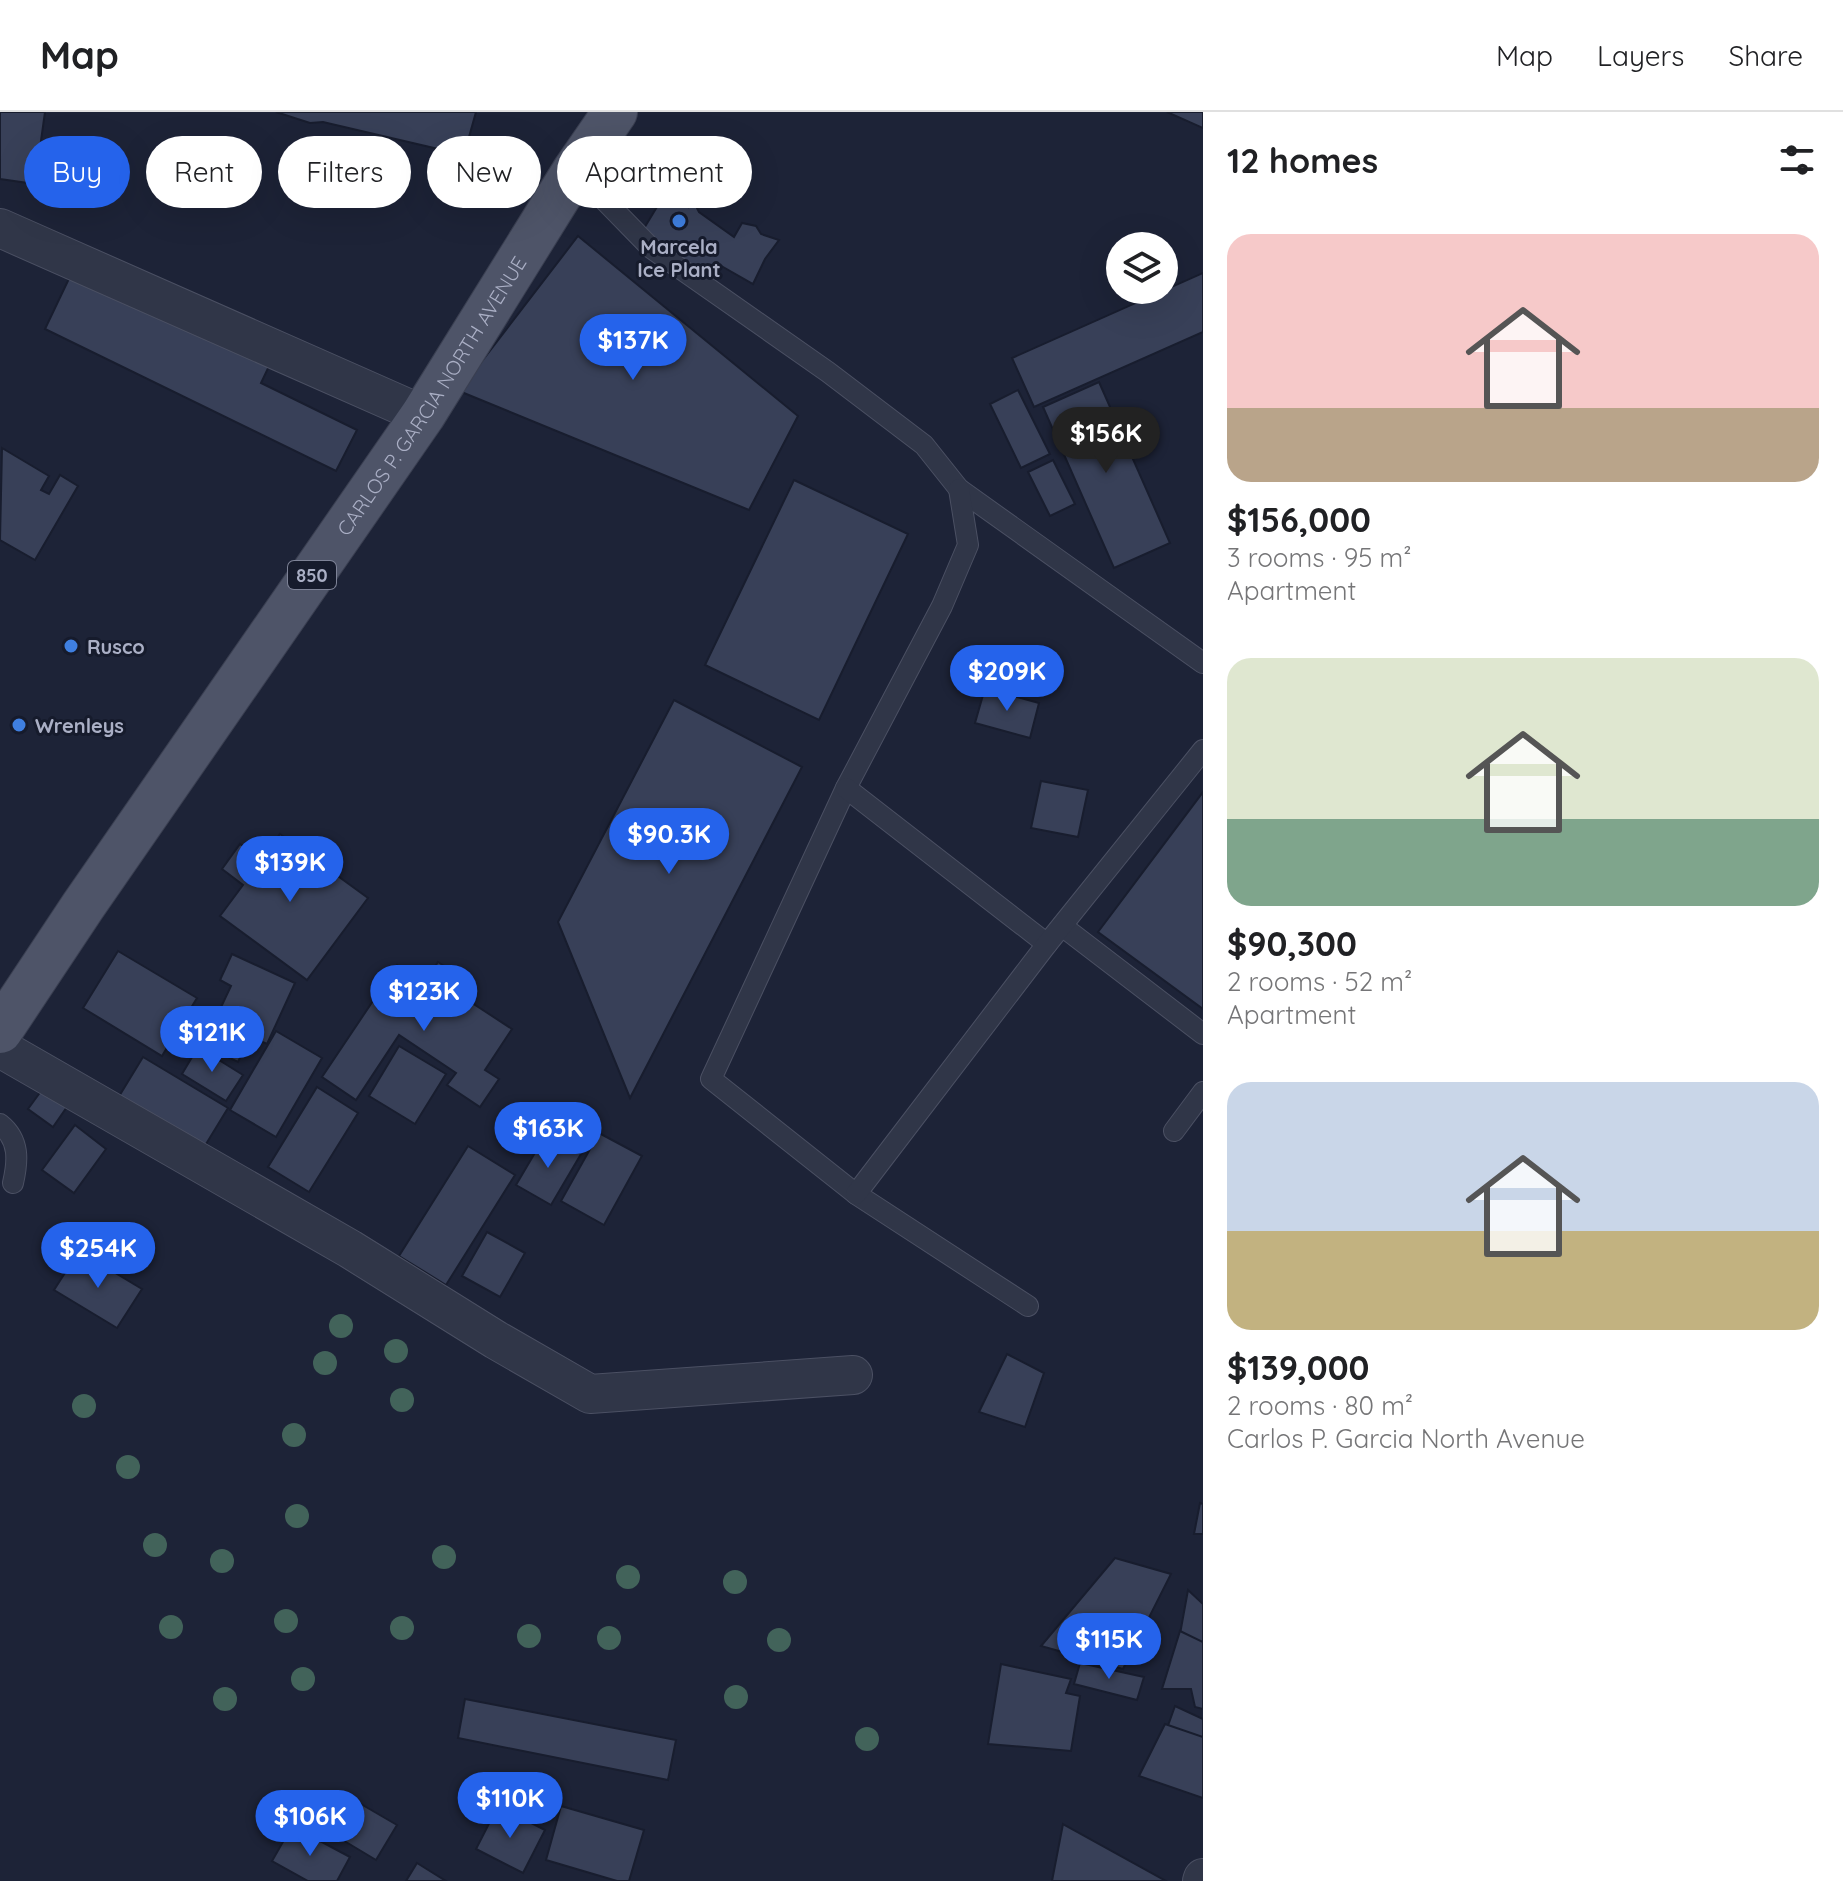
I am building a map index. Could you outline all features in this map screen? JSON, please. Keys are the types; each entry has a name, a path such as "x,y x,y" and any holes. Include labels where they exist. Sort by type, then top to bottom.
{"main road":[{"name":"CARLOS P. GARCIA NORTH AVENUE","path":"598,136 615,112"},
{"name":"CARLOS P. GARCIA NORTH AVENUE","path":"0,1031 423,415 557,199"}],"street":[{"path":"0,228 423,415"},
{"path":"0,1048 350,1249 590,1394 853,1375"}],"lane":[{"path":"612,208 651,248 828,372 924,445 959,489 1203,663"},
{"path":"959,489 968,545 942,606 846,788 711,1079 856,1194 1028,1306"},
{"path":"856,1194 1047,944 1203,750"},
{"path":"846,788 1047,944"},
{"path":"1062,926 1203,1034"},
{"path":"1174,1131 1203,1092"},
{"path":"0,1124 13,1138 17,1150 13,1183"}],"building":[{"path":"0,112 45,112 42,136 24,136 24,182 0,179"},
{"path":"276,112 476,112 469,136 427,136 427,146 411,143 411,136 383,136 323,122 310,123"},
{"path":"1167,112 1203,112 1203,128"},
{"path":"656,208 697,208 734,237 742,223 756,226 761,234 779,240 753,284 716,263 706,277 665,251 669,244 661,246 643,230"},
{"path":"578,236 798,416 749,510 459,391"},
{"path":"75,266 271,362 261,383 357,430 336,471 45,329"},
{"path":"1203,273 1203,332 1034,407 1012,358 1133,304 1178,304 1178,284"},
{"path":"1099,382 1170,543 1114,568 1043,407"},
{"path":"1018,390 1050,454 1021,468 990,404"},
{"path":"2,448 49,476 41,490 49,494 60,475 78,486 35,560 0,540"},
{"path":"1053,460 1075,504 1050,516 1028,472"},
{"path":"794,480 908,534 819,720 705,665"},
{"path":"985,688 1039,703 1030,738 975,723"},
{"path":"674,700 802,767 630,1098 558,922"},
{"path":"1041,781 1088,790 1078,837 1031,828"},
{"path":"1203,792 1203,1009 1098,932"},
{"path":"280,834 368,898 307,980 220,916 243,885 222,869 240,844 261,859"},
{"path":"118,951 197,998 162,1056 83,1008"},
{"path":"232,954 295,983 267,1044 215,1020 231,986 220,980"},
{"path":"438,962 475,986 466,999 512,1029 485,1070 499,1079 480,1107 447,1085 456,1073 399,1035 356,1100 322,1077 397,965 424,983"},
{"path":"194,1015 248,1041 238,1062 184,1036"},
{"path":"276,1031 322,1058 276,1137 230,1110"},
{"path":"399,1046 446,1074 415,1124 369,1096"},
{"path":"198,1047 243,1075 226,1101 182,1074"},
{"path":"143,1057 228,1108 203,1149 118,1098"},
{"path":"44,1087 69,1104 53,1127 28,1109"},
{"path":"317,1087 358,1113 309,1192 268,1167"},
{"path":"75,1125 106,1149 74,1193 42,1170"},
{"path":"599,1133 642,1156 604,1225 561,1201"},
{"path":"546,1134 581,1154 551,1205 516,1185"},
{"path":"468,1146 515,1175 446,1285 399,1256"},
{"path":"487,1232 525,1253 500,1297 462,1276"},
{"path":"79,1251 142,1289 117,1328 54,1290"},
{"path":"1007,1354 1044,1373 1025,1427 979,1412"},
{"path":"1200,1503 1203,1504 1203,1534 1194,1534"},
{"path":"1115,1558 1171,1574 1123,1669 1041,1646"},
{"path":"1188,1590 1203,1604 1203,1676 1174,1667"},
{"path":"1180,1631 1203,1642 1203,1709 1195,1707 1191,1689 1162,1689"},
{"path":"1080,1663 1144,1677 1137,1700 1074,1684"},
{"path":"1001,1664 1071,1679 1066,1693 1080,1696 1071,1751 988,1744"},
{"path":"465,1699 676,1740 668,1780 458,1738"},
{"path":"1175,1706 1203,1719 1203,1776 1155,1762"},
{"path":"1165,1724 1203,1737 1203,1798 1139,1776"},
{"path":"342,1793 397,1825 376,1860 321,1827"},
{"path":"498,1806 545,1830 523,1873 476,1849"},
{"path":"561,1806 644,1830 629,1881 617,1881 546,1860"},
{"path":"1063,1824 1166,1881 1052,1881"},
{"path":"292,1826 350,1857 337,1881 308,1881 272,1861"},
{"path":"417,1863 446,1881 406,1881"}],"place":[{"name":"Marcela Ice Plant","path":"679,221"},
{"name":"Rusco","path":"71,646"},
{"name":"Wrenleys","path":"19,725"}]}
